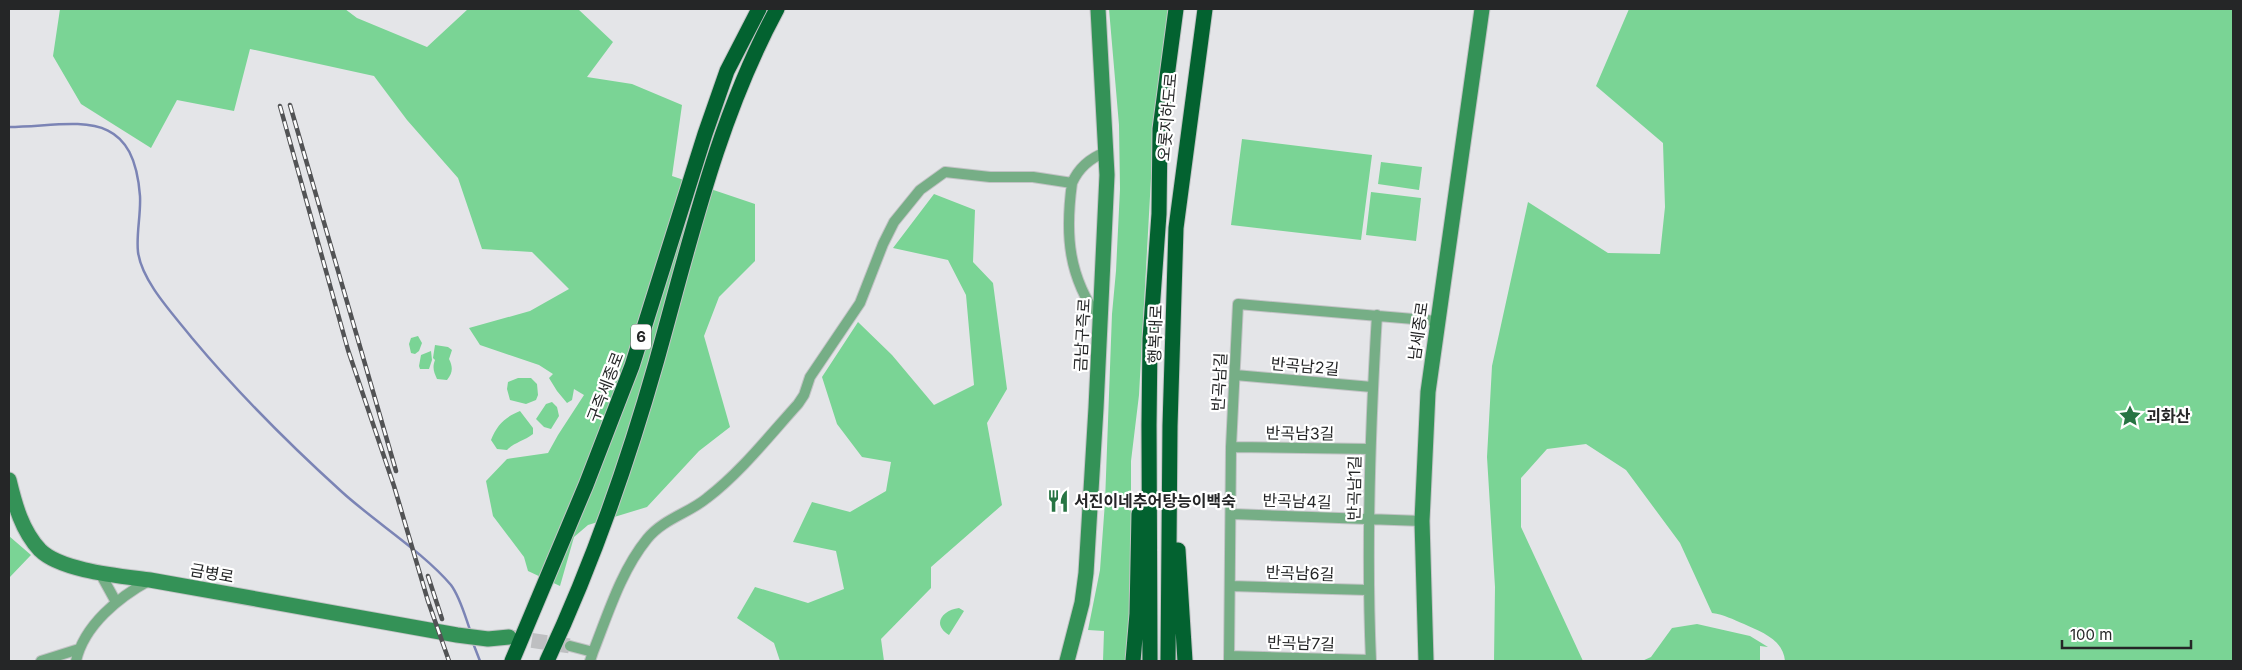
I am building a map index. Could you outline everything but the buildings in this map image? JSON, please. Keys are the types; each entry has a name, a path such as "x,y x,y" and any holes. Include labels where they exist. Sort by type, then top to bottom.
{"highway":[{"name":"구즉세종로","path":"512,661 586,485 632,366 708,125 727,71 759,9"},
{"name":"6","path":"547,661 592,561 615,496 656,365 724,126 756,49 778,9"},
{"name":"행복대로","path":"1150,661 1150,339 1159,214 1160,129 1176,9"},
{"name":"오롯지하도로","path":"1159,214 1184,9"},
{"name":"오롯지하도로","path":"1176,228 1185,98 1196,9"},
{"name":"행복대로","path":"1168,661 1170,426 1176,228 1205,9"},
{"path":"1133,661 1138,614 1140,480 1149,425"},
{"path":"1170,426 1177,502 1178,552 1186,661"}],"street":[{"name":"금남구즉로","path":"1067,661 1082,603 1086,574 1100,320 1106,152 1098,9"},
{"name":"남세종로","path":"1426,661 1422,521 1428,392 1482,9"},
{"path":"1100,320 1088,304 1073,265 1068,218 1072,183 1075,176 1092,157 1106,152"},
{"path":"570,646 591,657 631,560 649,536 675,516 707,499 753,454 798,404 810,377 860,303 883,244 894,222 920,190 945,172 990,177 1033,177 1072,183"},
{"name":"반곡남길","path":"1229,658 1232,514 1231,446 1238,304 1437,321"},
{"name":"반곡남1길","path":"1371,661 1368,590 1368,518 1376,315"},
{"name":"반곡남2길","path":"1234,375 1372,387"},
{"name":"반곡남3길","path":"1231,446 1370,449"},
{"name":"금병로","path":"9,480 23,526 41,551 60,562 100,574 150,580 457,635 488,639 509,637"},
{"name":"반곡남4길","path":"1232,514 1422,521"},
{"path":"100,574 116,602"},
{"path":"76,661 79,649 87,635 116,602 131,590 150,580"},
{"name":"반곡남6길","path":"1230,586 1368,590"},
{"path":"41,661 79,649"},
{"name":"반곡남7길","path":"1229,658 1371,661"}],"green space":[{"path":"60,9 345,9 357,18 427,47 468,9 578,9 613,42 587,77 632,84 682,105 672,176 755,204 755,261 719,297 704,336 730,427 699,451 647,507 588,525 574,537 560,586 528,571 524,557 493,516 486,481 507,459 548,453 584,395 574,389 572,400 567,403 549,378 553,374 539,365 480,345 469,328 530,311 569,289 532,252 482,249 458,178 407,120 374,76 250,49 234,111 177,100 151,148 81,104 53,56"},
{"path":"1109,9 1170,9 1153,142 1139,395 1131,461 1131,606 1126,661 1103,661 1104,631 1088,630 1100,570 1105,502 1112,314 1120,189 1119,125"},
{"path":"1629,9 2233,9 2233,661 1785,661 1780,647 1770,637 1732,619 1712,613 1680,543 1626,470 1586,444 1547,449 1521,478 1521,527 1583,661 1494,661 1495,587 1487,457 1492,366 1528,202 1608,253 1660,254 1665,207 1663,143 1596,86"},
{"path":"1242,139 1372,155 1361,240 1231,225"},
{"path":"1381,162 1422,167 1419,190 1378,184"},
{"path":"1371,192 1421,198 1416,241 1366,235"},
{"path":"934,194 975,210 973,262 993,283 1007,389 987,423 1002,505 931,567 931,588 881,639 884,661 780,661 774,643 737,618 755,587 808,603 844,589 836,551 793,542 812,502 850,512 886,491 891,462 862,457 837,424 822,377 858,322 892,355 934,405 974,385 966,295 948,260 893,248"},
{"path":"418,336 422,343 419,351 415,354 411,353 409,344 411,338"},
{"path":"435,345 448,347 452,350 449,359 452,370 447,380 437,379 435,374 435,360 433,358"},
{"path":"431,351 432,360 429,369 420,369 421,355"},
{"path":"518,378 531,378 537,384 538,395 536,400 526,404 510,400 507,389 508,382"},
{"path":"552,402 557,407 559,416 551,429 544,427 536,419 546,404"},
{"path":"520,411 533,428 533,434 507,450 497,449 491,440 496,430 502,422"},
{"path":"9,536 31,555 9,578"},
{"path":"959,608 964,611 949,635 941,626 941,618 953,609"},
{"path":"1697,624 1750,636 1768,647 1760,646 1760,661 1642,661 1651,657 1672,628"}],"waterway":[{"path":"9,127 57,124 78,124 97,127 113,133 126,146 135,167 140,196 138,252 146,275 160,298 209,358 283,437 342,492 440,573 457,595 470,630"},
{"path":"473,643 480,661"}],"tunnel":[{"path":"509,637 570,646"}],"railway":[{"path":"290,105 396,471"},
{"path":"280,106 348,350 394,486 428,601 449,661"},
{"path":"428,576 442,619"}],"place":[{"name":"괴화산","path":"2130,416"},
{"name":"서진이네추어탕능이백숙","path":"1058,501"}]}
